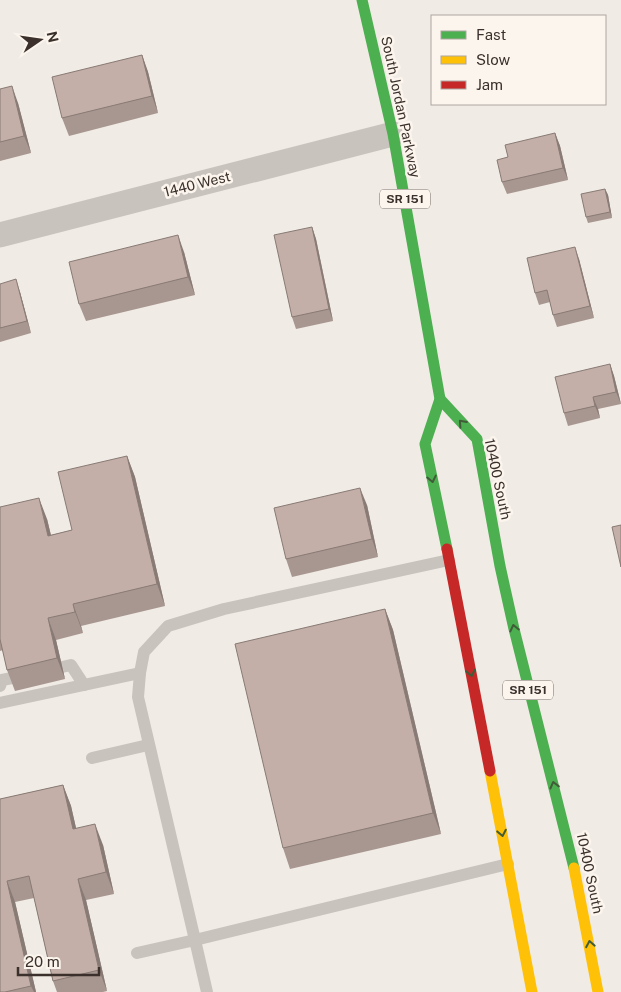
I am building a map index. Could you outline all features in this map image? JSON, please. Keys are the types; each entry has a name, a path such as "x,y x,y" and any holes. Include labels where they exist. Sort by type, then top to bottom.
{"main road":[{"name":"South Jordan Parkway","path":"362,0 393,134 440,399"},
{"name":"SR 151","path":"440,399 425,444 532,992"},
{"name":"10400 South","path":"440,399 477,440 512,620 574,866 598,992"}],"street":[{"name":"1440 West","path":"0,235 393,134"}],"lane":[{"path":"207,992 138,697 144,652 168,626 224,609 449,560"},
{"path":"62,667 71,665 84,685"},
{"path":"0,703 140,673"},
{"path":"0,686 2,680 12,678"},
{"path":"92,758 148,745"},
{"path":"138,952 195,940 508,864"}],"building":[{"path":"142,55 152,96 62,118 52,77"},
{"path":"12,86 24,136 0,142 0,89"},
{"path":"555,133 563,168 502,182 497,160 508,157 505,145"},
{"path":"605,189 610,212 586,217 581,194"},
{"path":"312,227 329,309 292,317 274,235"},
{"path":"178,235 188,277 79,304 69,262"},
{"path":"575,247 590,306 553,315 547,290 535,293 527,258"},
{"path":"16,279 27,321 0,328 0,284"},
{"path":"610,364 616,392 593,397 595,406 564,413 555,377"},
{"path":"127,456 157,584 73,604 75,612 48,618 57,658 7,670 0,639 0,507 39,498 48,536 72,530 58,472"},
{"path":"360,488 372,539 286,559 274,508"},
{"path":"621,525 621,567 612,527"},
{"path":"385,609 433,813 283,848 235,644"},
{"path":"63,785 73,829 95,824 106,872 78,879 99,970 53,981 29,876 7,881 31,986 0,992 0,799"}],"traffic: fast":[{"path":"362,0 393,134 440,399 425,444 447,549"},
{"path":"440,399 477,439 500,566 514,629 574,868"}],"traffic: slow":[{"path":"490,771 532,992"},
{"path":"574,868 598,992"}],"traffic: jam":[{"path":"447,549 490,771"}]}
